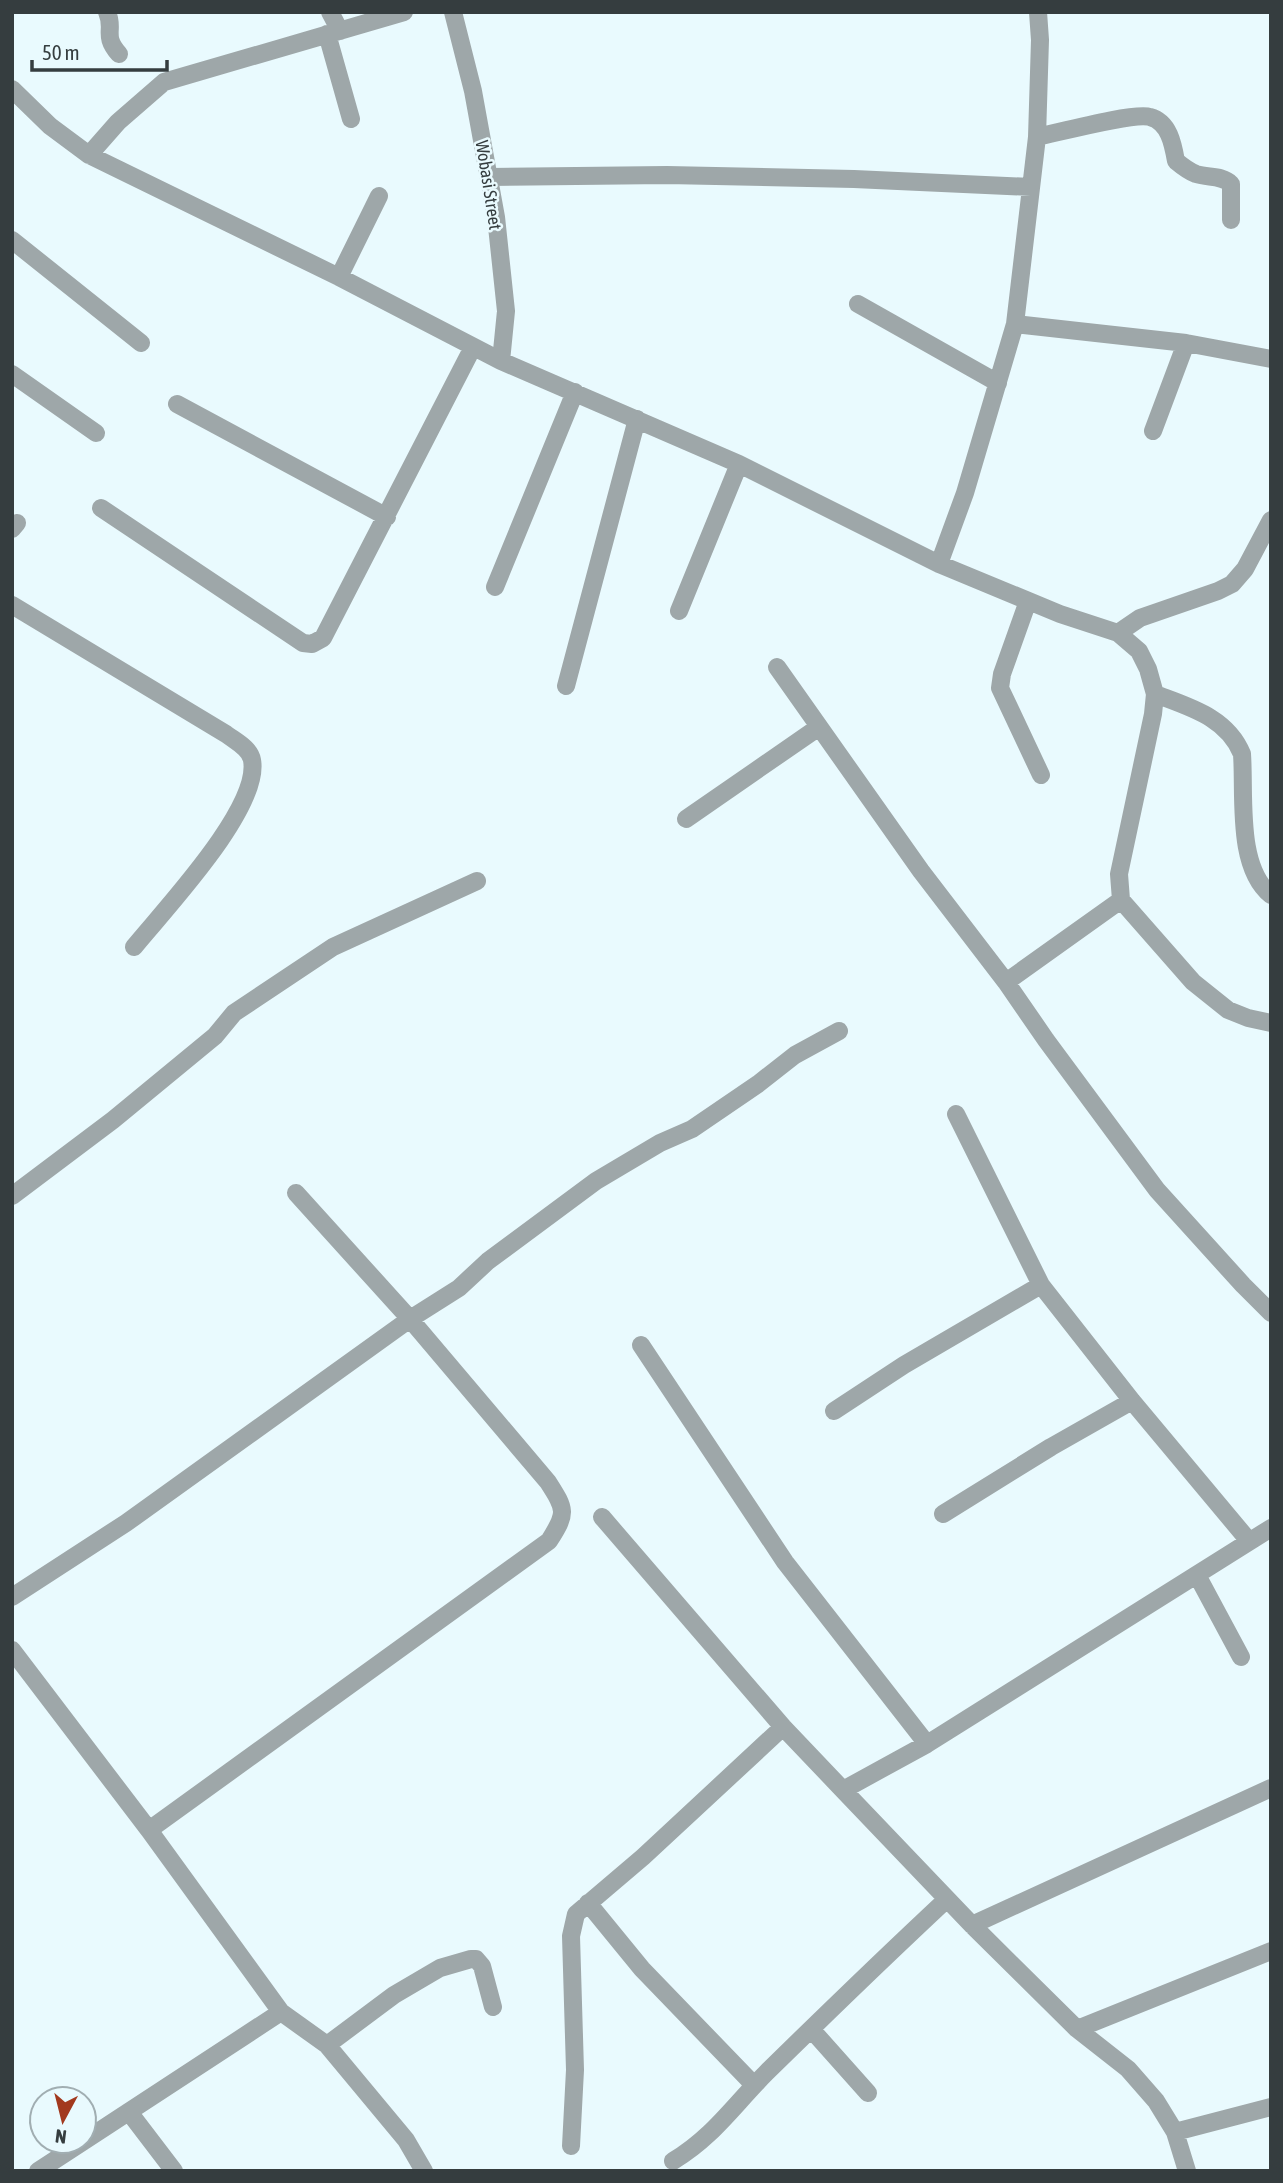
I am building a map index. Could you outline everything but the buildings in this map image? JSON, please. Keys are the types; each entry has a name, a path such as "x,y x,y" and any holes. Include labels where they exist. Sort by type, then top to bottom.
{"street":[{"path":"107,12 110,17 110,42 119,54"},
{"path":"330,12 351,118"},
{"path":"89,155 128,113 164,82 404,12"},
{"name":"Wobasi Street","path":"453,12 473,91 489,177 506,311 501,361"},
{"path":"939,564 965,493 1015,324 1037,137 1040,40 1038,12"},
{"path":"12,89 50,125 89,155 339,277 501,361 739,464 939,564 1028,601 1118,633 1139,651 1148,669 1155,694 1119,874 1121,900 1193,982 1228,1010 1271,1023"},
{"path":"1037,137 1124,119 1150,117 1166,127 1173,142 1175,161 1198,174 1226,179 1231,184 1231,220"},
{"path":"489,177 854,179 1031,187"},
{"path":"339,277 379,196"},
{"path":"12,240 141,343"},
{"path":"859,304 998,383"},
{"path":"1015,324 1186,343 1271,359"},
{"path":"1153,431 1186,343"},
{"path":"101,508 303,643 312,644 323,638 474,347"},
{"path":"12,374 96,433"},
{"path":"495,587 575,392"},
{"path":"177,404 387,517"},
{"path":"566,686 637,419"},
{"path":"679,611 739,464"},
{"path":"1118,633 1140,618 1232,584 1244,569 1271,520"},
{"path":"1028,601 1002,674 1000,688 1041,775"},
{"path":"12,605 226,734 252,757 246,796 208,858 134,947"},
{"path":"777,667 921,871 1006,982 1157,1190 1271,1313"},
{"path":"1155,694 1203,712 1222,725 1237,741 1242,754 1245,841 1260,887 1271,895"},
{"path":"686,819 818,727"},
{"path":"12,1196 113,1120 215,1036 234,1013 334,947 477,881"},
{"path":"1006,982 1121,900"},
{"path":"12,1597 126,1524 410,1319 459,1288 488,1261 596,1181 660,1143 692,1129 795,1055 839,1031"},
{"path":"956,1114 1041,1285 1132,1401 1249,1541"},
{"path":"149,1829 549,1541 562,1521 561,1503 548,1482 410,1319 296,1193"},
{"path":"834,1411 904,1365 1041,1285"},
{"path":"641,1345 785,1562 928,1744"},
{"path":"943,1514 1132,1401"},
{"path":"603,1517 783,1727 972,1925 1077,2029 1128,2069 1156,2101 1175,2132 1187,2171"},
{"path":"843,1790 928,1744 1271,1528"},
{"path":"1197,1574 1241,1657"},
{"path":"12,1650 149,1829 281,2012 327,2046 406,2140 424,2171"},
{"path":"571,2146 575,2070 571,1936 576,1914 643,1857 783,1727"},
{"path":"972,1925 1271,1788"},
{"path":"673,2161 696,2147 754,2085 947,1899"},
{"path":"588,1903 642,1969 754,2085"},
{"path":"1077,2029 1271,1951"},
{"path":"327,2046 394,1995 440,1968 471,1959 476,1959 482,1966 493,2007"},
{"path":"98,2132 281,2012"},
{"path":"811,2029 868,2093"},
{"path":"1175,2132 1271,2107"},
{"path":"129,2112 174,2171"},
{"path":"38,2171 63,2155"}]}
